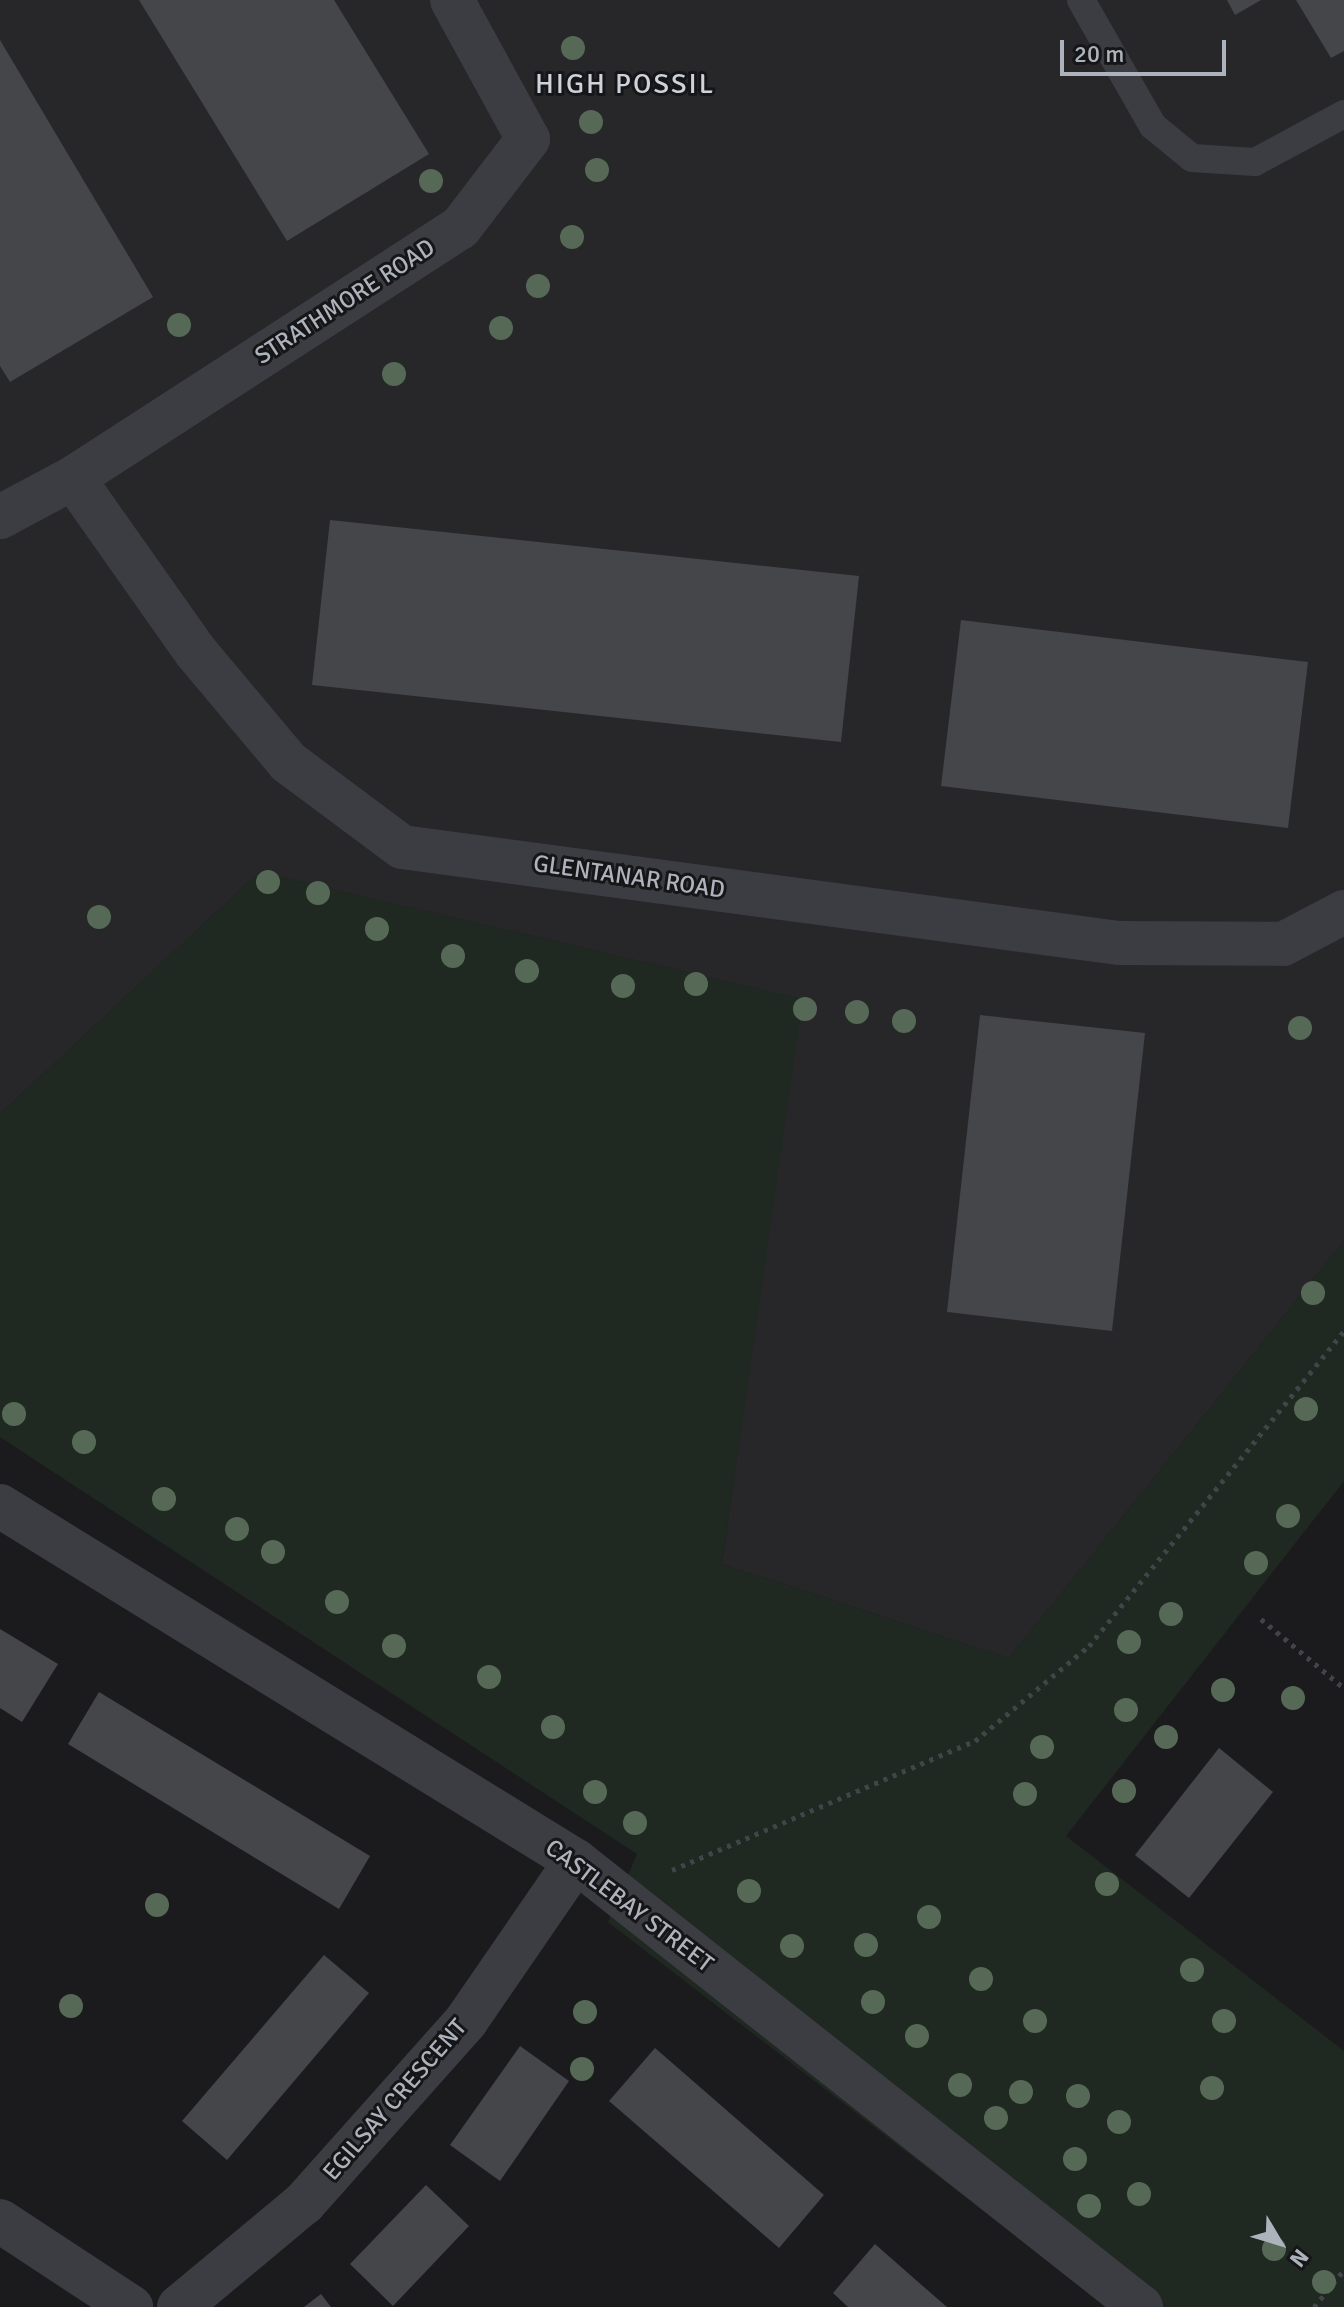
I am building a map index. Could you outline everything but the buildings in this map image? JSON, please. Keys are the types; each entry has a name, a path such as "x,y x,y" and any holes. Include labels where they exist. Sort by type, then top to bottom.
{"street":[{"name":"STRATHMORE ROAD","path":"0,517 73,478 460,228 528,139 452,0"},
{"name":"GLENTANAR ROAD","path":"73,478 195,651 288,762 402,847 1119,943 1283,944 1344,912"},
{"name":"CASTLEBAY STREET","path":"0,1506 576,1861 1141,2307"},
{"name":"EGILSAY CRESCENT","path":"179,2307 304,2203 466,2021 576,1861"},
{"path":"0,2221 131,2307"}],"lane":[{"path":"1081,0 1153,126 1192,158 1255,162 1344,114"}],"path":[{"path":"617,1894 975,1741 1089,1646 1344,1331"},
{"path":"1261,1619 1344,1688"},
{"path":"1314,2307 1344,2270"}],"shaded area":[{"path":"0,0 1344,0 1344,1241 1009,1658 722,1564 802,999 259,872 0,1114"},
{"path":"259,872 803,999 722,1564 1009,1658 1344,1241 1344,1481 1066,1836 1344,2051 1344,2307 1108,2307 608,1922 637,1854 0,1437 0,1114"}],"district":[{"name":"HIGH POSSIL","path":"625,84"}]}
